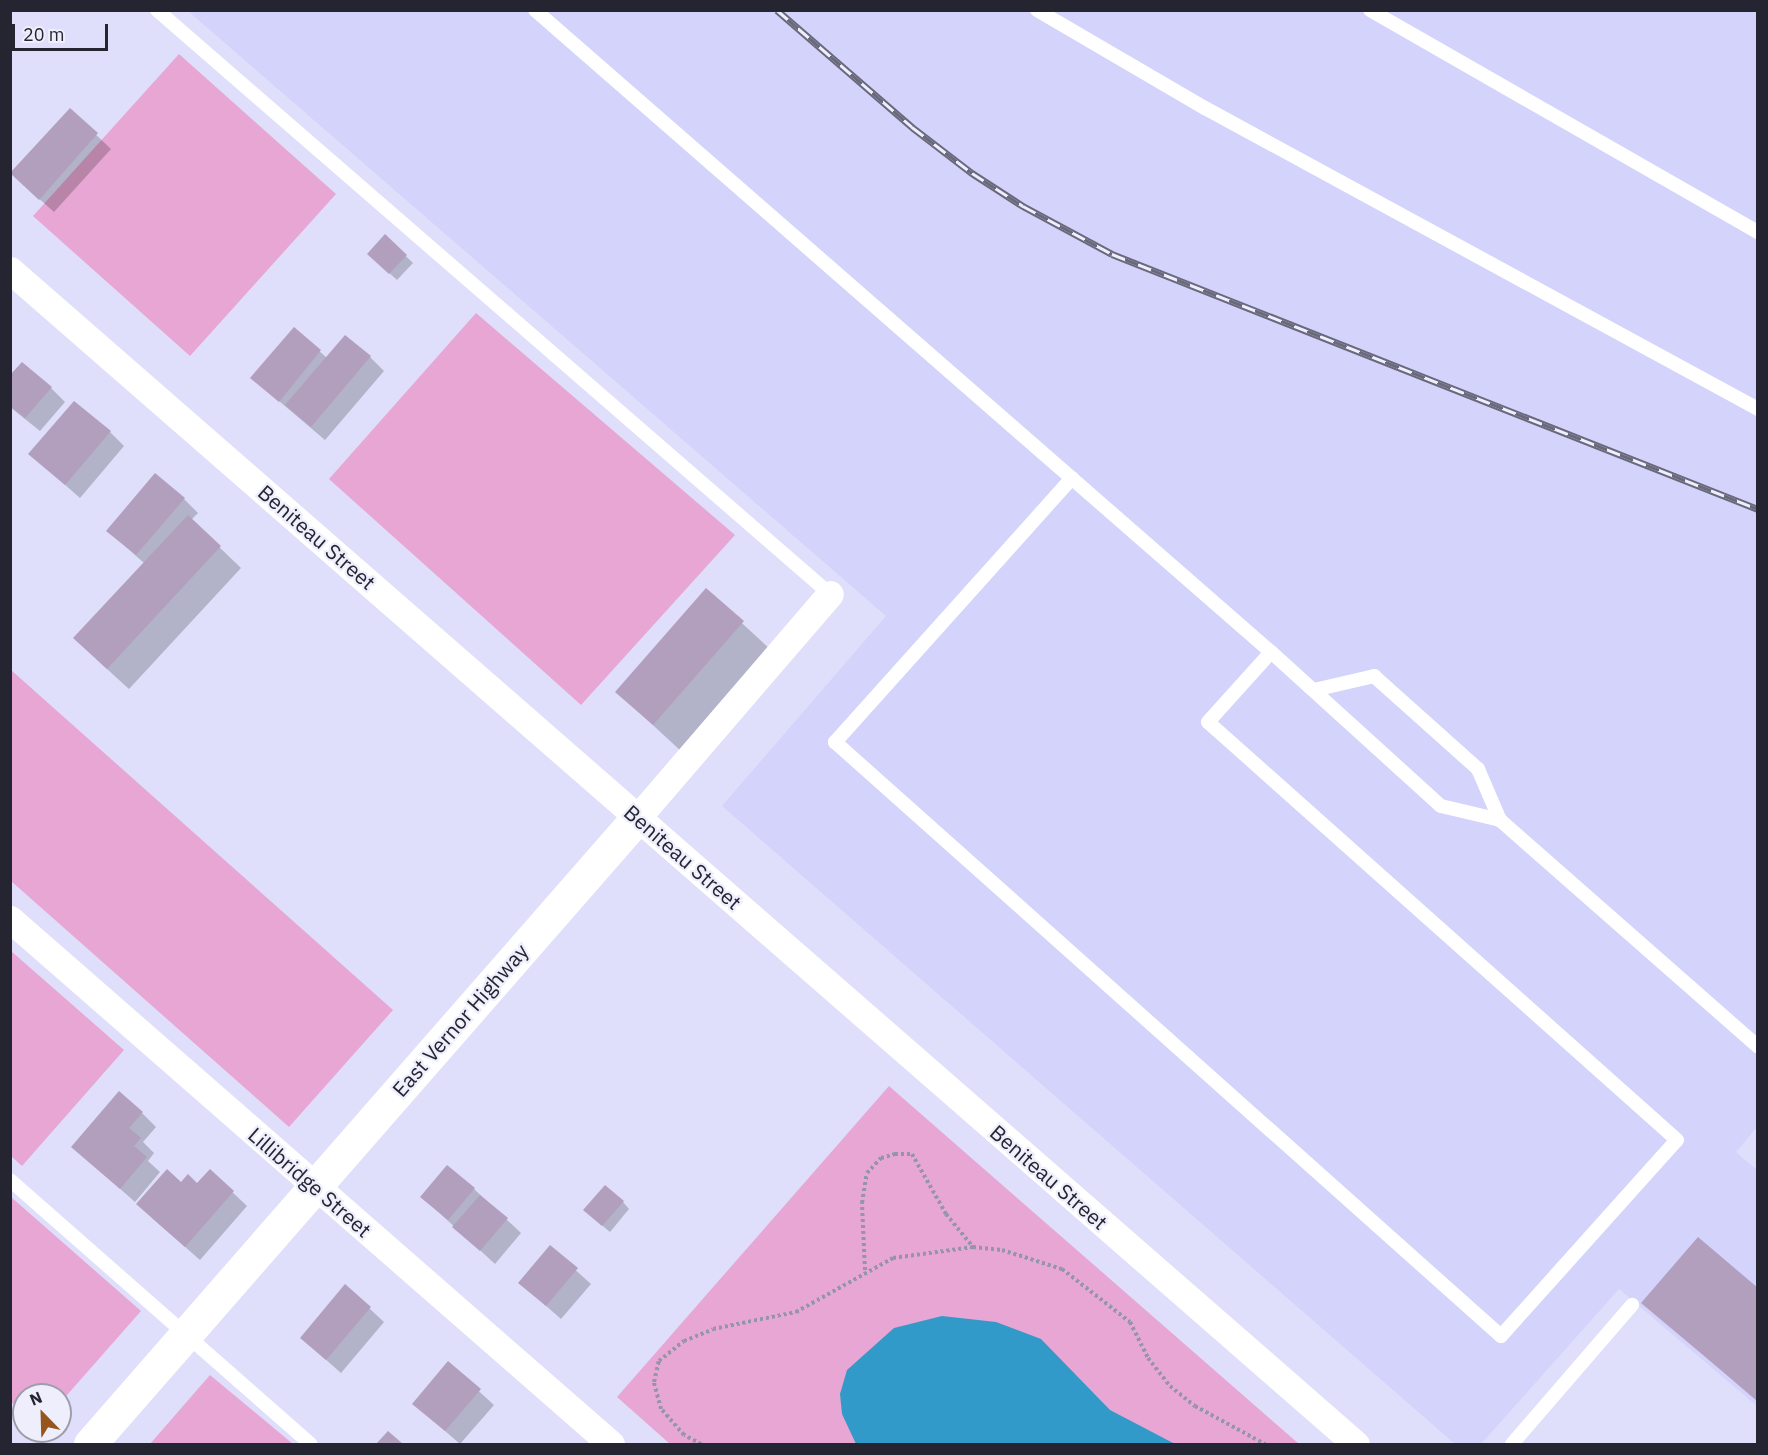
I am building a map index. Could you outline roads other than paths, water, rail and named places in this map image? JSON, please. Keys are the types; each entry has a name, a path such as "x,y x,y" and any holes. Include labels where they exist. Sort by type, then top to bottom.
{"street":[{"name":"Beniteau Street","path":"10,270 1356,1444"},
{"name":"East Vernor Highway","path":"90,1444 831,594"},
{"name":"Lillibridge Street","path":"10,919 611,1444"}],"lane":[{"path":"158,10 831,594"},
{"path":"535,10 1271,652 1441,806 1500,819"},
{"path":"1037,10 1195,102 1758,409"},
{"path":"1370,10 1758,232"},
{"path":"1072,478 835,742 1501,1336 1677,1140 1208,722 1271,652"},
{"path":"1314,690 1374,676 1478,769 1500,819 1758,1047"},
{"path":"10,1179 310,1444"},
{"path":"1512,1444 1632,1305"}],"railway":[{"path":"777,10 912,127 972,173 1023,206 1112,254 1758,509"}]}
